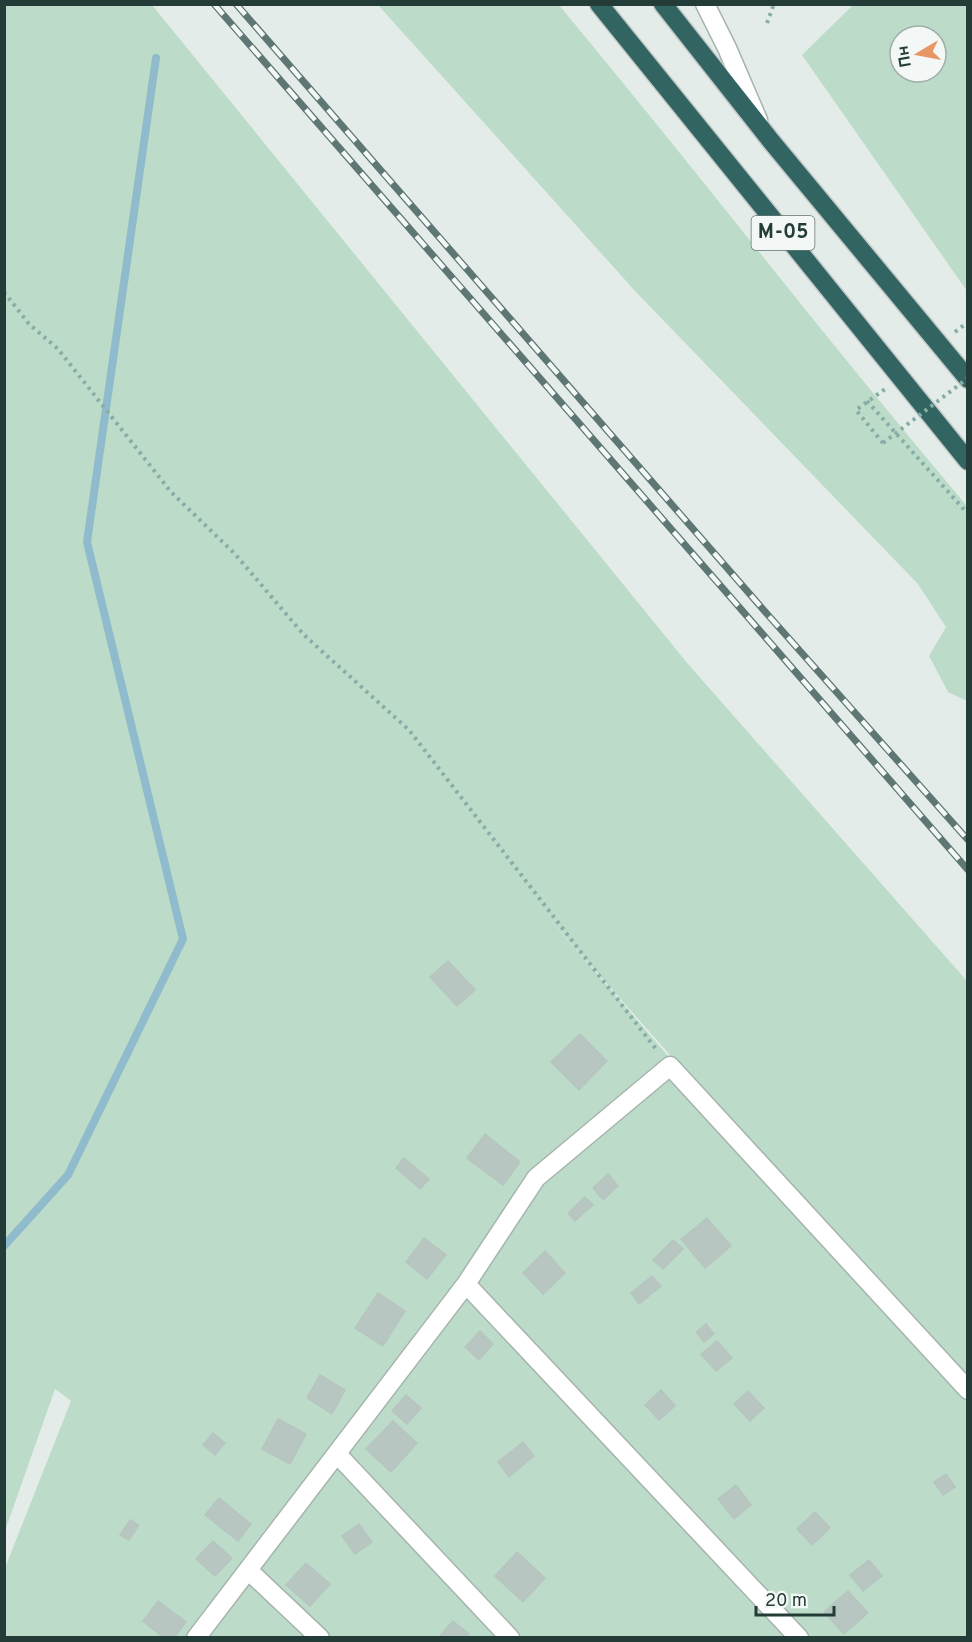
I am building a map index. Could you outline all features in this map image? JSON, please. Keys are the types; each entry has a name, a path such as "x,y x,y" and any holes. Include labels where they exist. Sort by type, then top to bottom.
{"highway":[{"name":"М-05","path":"600,4 968,461"},
{"name":"М-05","path":"663,4 762,129 968,378"}],"street":[{"path":"705,4 762,129"},
{"path":"196,1638 466,1284 536,1178 670,1066 968,1390"},
{"path":"466,1284 799,1638"},
{"path":"337,1454 510,1638"},
{"path":"248,1570 320,1638"}],"path":[{"path":"767,23 774,4"},
{"path":"4,291 28,324 58,349 171,492 234,554 304,635 408,730 670,1066"},
{"path":"900,378 856,410 883,443 968,378"},
{"path":"867,401 968,514"}],"green space":[{"path":"5,5 152,5 688,664 967,981 967,1391 540,908 967,1401 967,1637 5,1637 5,1568 71,1401 55,1389 5,1531"},
{"path":"378,5 559,5 967,506 967,701 948,692 929,656 946,627 918,584 636,292"},
{"path":"853,5 967,5 967,291 802,55"}],"building":[{"path":"448,961 475,990 457,1006 430,977"},
{"path":"580,1034 607,1061 579,1090 551,1062"},
{"path":"485,1134 520,1162 503,1185 467,1158"},
{"path":"404,1158 429,1179 420,1189 396,1168"},
{"path":"608,1174 618,1186 603,1200 593,1188"},
{"path":"585,1197 593,1205 575,1221 568,1213"},
{"path":"707,1218 731,1246 705,1268 681,1239"},
{"path":"424,1238 446,1255 427,1279 406,1262"},
{"path":"673,1240 683,1249 663,1269 653,1260"},
{"path":"545,1251 565,1273 543,1294 523,1273"},
{"path":"652,1276 661,1286 639,1304 631,1293"},
{"path":"378,1293 405,1311 383,1346 355,1328"},
{"path":"706,1324 714,1334 704,1342 696,1332"},
{"path":"480,1331 493,1344 479,1360 465,1347"},
{"path":"717,1341 732,1358 716,1371 701,1354"},
{"path":"320,1375 345,1390 332,1414 307,1398"},
{"path":"661,1390 675,1406 659,1420 645,1405"},
{"path":"748,1391 764,1408 750,1421 734,1404"},
{"path":"406,1395 421,1408 407,1424 392,1411"},
{"path":"278,1419 306,1434 290,1464 262,1449"},
{"path":"393,1421 417,1443 391,1472 366,1449"},
{"path":"213,1433 225,1443 215,1455 203,1445"},
{"path":"523,1442 534,1456 509,1477 498,1462"},
{"path":"946,1474 955,1487 943,1495 934,1482"},
{"path":"736,1485 751,1505 734,1519 718,1499"},
{"path":"219,1498 251,1524 238,1541 205,1515"},
{"path":"815,1512 830,1528 812,1545 797,1529"},
{"path":"130,1520 139,1525 129,1540 120,1535"},
{"path":"359,1524 372,1542 355,1554 342,1536"},
{"path":"213,1541 232,1558 215,1576 196,1559"},
{"path":"517,1552 545,1578 523,1602 495,1576"},
{"path":"869,1560 882,1576 863,1591 850,1575"},
{"path":"306,1563 330,1584 310,1606 286,1585"},
{"path":"848,1591 868,1613 844,1634 824,1612"},
{"path":"158,1601 186,1622 174,1638 164,1638 143,1621"},
{"path":"453,1621 469,1634 465,1638 438,1638"}],"waterway":[{"path":"4,1246 68,1175 183,939 87,542 156,58"}],"railway":[{"path":"214,4 968,870"},
{"path":"236,4 768,615 968,840"}]}
